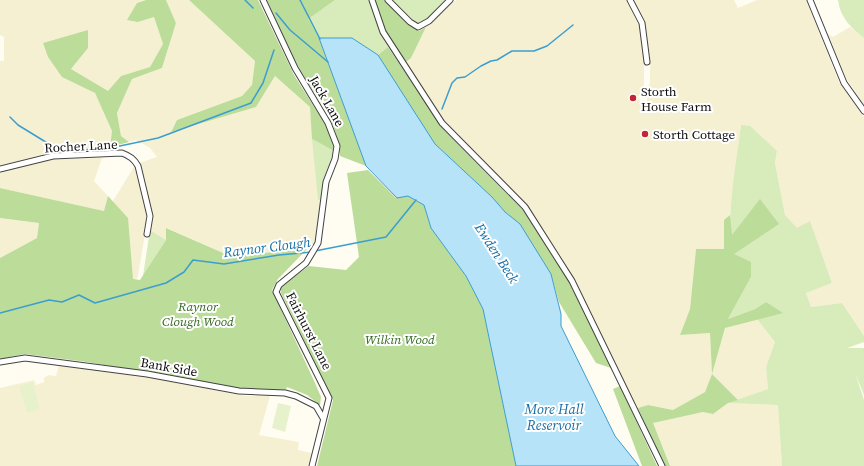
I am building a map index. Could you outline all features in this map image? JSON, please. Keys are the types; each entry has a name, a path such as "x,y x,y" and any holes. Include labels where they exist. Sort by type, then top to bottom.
{"street":[{"name":"Jack Lane","path":"263,0 295,68 328,123 337,146 335,159 326,182 318,243"},
{"path":"372,0 383,32 442,123 524,207 572,281 662,466"},
{"path":"388,0 410,22 418,27 429,21 450,0"},
{"path":"630,0 642,23 647,62"},
{"path":"810,0 844,83 864,111"},
{"name":"Rocher Lane","path":"0,169 53,156 122,153 129,156 135,160 138,166 150,216 147,234"},
{"name":"Fairhurst Lane","path":"318,243 306,263 279,285 276,292 328,395 329,402 324,419"},
{"name":"Bank Side","path":"0,362 25,358 146,374 239,392 285,394 296,396 316,406 324,419"},
{"path":"312,466 324,419"}],"shaded area":[{"path":"0,0 146,0 137,3 138,22 154,17 163,44 150,67 121,76 108,92 71,69 88,48 62,76 95,93 112,131 110,147 50,152 0,167 0,61 4,61 4,37 0,35"},
{"path":"166,0 189,0 255,61 252,86 242,96 177,120 171,131 256,107 275,76 310,107 318,200 322,201 316,240 310,248 230,256 167,228 166,240 150,230 151,215 139,163 157,157 150,148 136,140 129,142 121,136 117,113 132,79 162,68 176,23"},
{"path":"456,0 626,0 640,24 644,60 644,91 638,96 642,105 647,100 650,81 650,58 644,23 633,0 734,0 738,8 757,0 806,0 839,82 864,117 864,336 842,303 811,307 806,293 832,283 810,222 797,229 785,215 775,163 777,151 741,125 730,215 724,220 724,249 696,250 690,309 680,335 710,333 712,372 725,328 757,319 775,342 766,367 768,389 738,400 712,374 705,392 673,410 648,405 638,408 599,336 575,280 527,205 445,121 406,62 411,58 426,27"},
{"path":"850,27 864,38 864,105 846,78 828,34 833,37"},
{"path":"102,158 94,181 108,196 104,211 0,188 0,172 53,159"},
{"path":"135,165 147,211 146,228 138,276 136,280 133,279 113,201"},
{"path":"0,218 39,223 37,238 0,258"},
{"path":"59,365 141,376 246,396 270,396 259,435 299,442 298,450 312,453 308,466 0,466 0,388 34,380 36,385 44,382 44,378 48,375 56,376"},
{"path":"728,403 778,405 782,466 670,466 652,423 703,412 713,414"}],"green space":[{"path":"146,0 166,0 176,23 162,68 132,79 117,113 121,136 129,142 110,147 112,131 95,93 62,77 48,57 43,43 88,30 88,48 71,69 108,91 121,76 150,67 163,44 154,17 138,22 127,20 137,3"},
{"path":"189,0 258,0 294,75 328,129 333,140 334,151 312,139 310,107 275,76 256,107 171,132 177,120 242,96 252,85 255,61"},
{"path":"267,0 335,0 308,19 319,38 366,166 340,156 339,144 325,109 298,66"},
{"path":"335,0 369,0 380,33 388,47 378,55 352,38 316,38 307,19"},
{"path":"375,0 384,0 408,25 419,31 426,27 411,58 406,62 385,31"},
{"path":"393,0 445,0 427,20 418,24"},
{"path":"838,0 864,0 864,38 847,22 841,12"},
{"path":"388,47 444,130 522,209 571,283 611,368 596,363 559,302 551,274 520,224 505,212 492,197 435,144 378,55"},
{"path":"741,125 750,126 777,151 775,163 785,215 797,228 810,221 832,283 806,293 811,307 842,303 864,336 864,342 847,348 864,348 864,395 855,373 864,400 864,466 782,466 778,405 728,403 768,389 766,367 775,342 757,319 782,313 766,302 755,309 728,319 751,277 734,255 731,244 730,230 732,192"},
{"path":"312,139 334,151 324,182 322,201 318,200"},
{"name":"Wilkin Wood","path":"368,170 396,198 408,195 424,205 431,228 466,276 483,309 516,466 317,466 333,400 281,293 281,286 309,266 346,270 359,257 347,173"},
{"name":"Raynor Clough Wood","path":"0,188 104,211 108,196 128,218 133,279 140,280 166,240 166,228 230,256 307,249 278,279 272,290 321,397 320,405 307,395 287,387 285,392 237,389 87,362 25,354 0,359 0,258 37,238 39,223 0,218"},
{"path":"760,199 779,224 734,254 751,262 751,277 728,319 755,309 766,302 783,313 725,328 712,374 710,333 680,335 690,309 696,249 724,249 724,220 730,215 732,235"},
{"path":"150,230 166,240 143,276"},
{"path":"712,374 738,400 728,403 713,414 703,412 653,423 670,466 664,466 638,408 648,405 673,410 705,392"},
{"path":"33,382 40,409 27,413 19,386"},
{"path":"620,386 657,466 642,466 613,389"},
{"path":"278,403 291,406 285,432 272,428"}],"water":[{"name":"More Hall Reservoir","path":"319,38 352,38 378,55 435,144 492,197 505,212 520,224 551,274 561,314 561,326 615,436 639,466 516,466 483,309 466,276 431,228 424,205 408,196 397,198 366,166"}],"waterway":[{"path":"245,0 253,8"},
{"name":"Ewden Beck","path":"300,0 320,39"},
{"name":"Ewden Beck","path":"276,13 290,30 328,62"},
{"path":"442,109 452,83 457,78 465,77 481,66 497,60 512,51 534,51 547,46 573,25"},
{"path":"10,117 18,125 62,152 115,147 158,138 251,103 263,83 274,50"},
{"name":"Raynor Clough","path":"315,251 386,237 416,200"},
{"name":"Raynor Clough","path":"0,313 49,300 62,302 79,295 95,303 166,283 184,272 193,260 224,264 279,255 312,252"}],"place":[{"name":"Storth House Farm","path":"633,98"},
{"name":"Storth Cottage","path":"645,134"}]}
